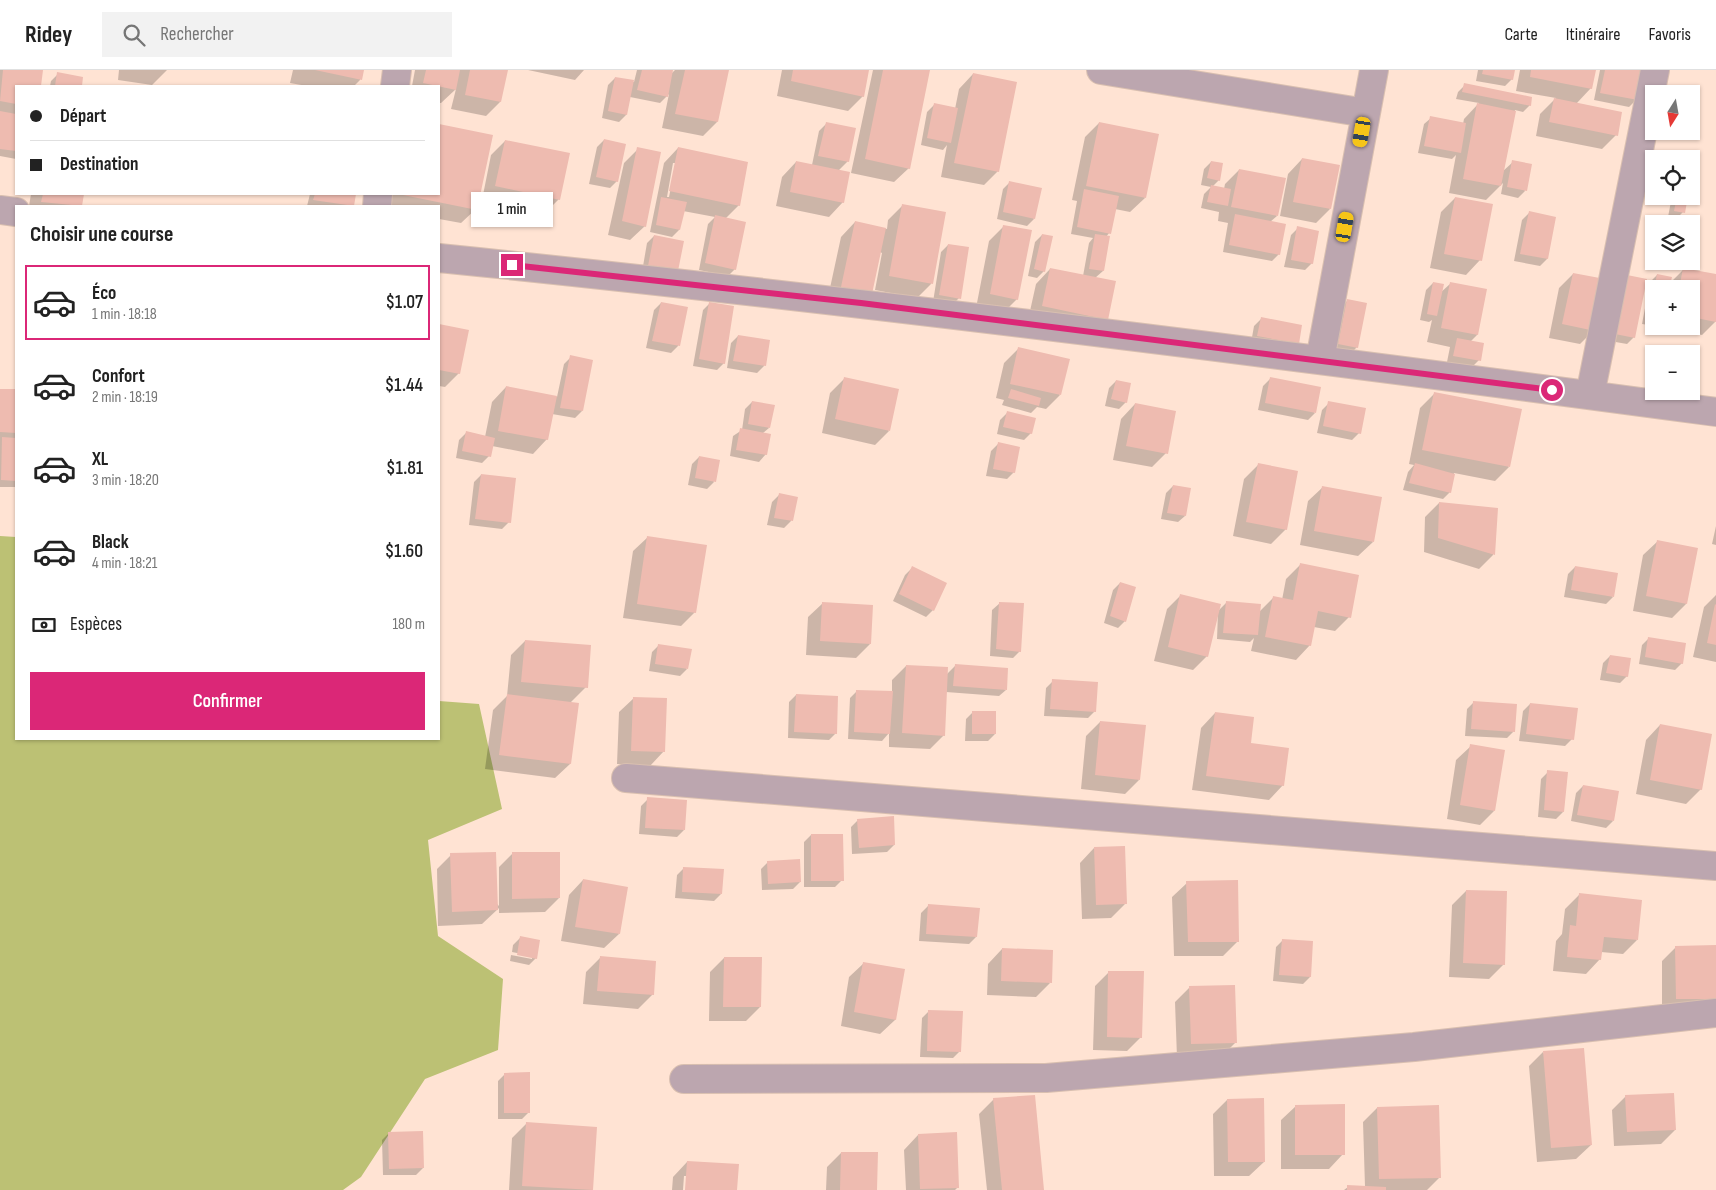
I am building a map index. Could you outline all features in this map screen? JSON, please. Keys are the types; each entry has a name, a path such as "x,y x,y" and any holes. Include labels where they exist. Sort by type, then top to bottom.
{"street":[{"path":"395,85 397,70"},
{"path":"1101,70 1366,113"},
{"path":"1320,360 1374,70"},
{"path":"1590,395 1655,70"},
{"path":"0,210 15,212"},
{"path":"440,258 832,300 1320,360 1716,412"},
{"path":"626,778 1716,866"},
{"path":"684,1079 1046,1078 1414,1046 1716,1013"}],"green space":[{"path":"0,536 15,537 15,740 440,740 440,701 479,704 502,809 428,840 438,936 503,979 498,1050 425,1079 361,1177 343,1190 0,1190"}],"building":[{"path":"3,70 43,70 41,85 15,85 15,104 0,101"},
{"path":"315,70 364,70 362,80"},
{"path":"426,70 460,70 456,90 440,87 440,85 423,83"},
{"path":"470,70 508,70 501,102 465,95"},
{"path":"642,70 673,70 668,97 637,90"},
{"path":"685,70 729,70 718,122 675,114"},
{"path":"793,70 869,70 864,97 791,81"},
{"path":"883,70 930,70 910,169 865,159"},
{"path":"1483,70 1515,70 1513,80 1482,74"},
{"path":"1531,70 1596,70 1592,89 1530,77"},
{"path":"1605,70 1643,70 1638,100 1600,93"},
{"path":"57,72 83,77 82,85 55,85"},
{"path":"973,73 1017,82 999,172 954,163"},
{"path":"615,77 634,80 627,115 608,111"},
{"path":"1464,83 1532,97 1531,106 1462,92"},
{"path":"1554,98 1622,112 1618,136 1549,122"},
{"path":"934,103 958,108 951,143 927,138"},
{"path":"1477,103 1516,111 1501,186 1463,179"},
{"path":"0,111 15,114 15,151 0,149"},
{"path":"1430,116 1466,123 1461,153 1424,146"},
{"path":"826,122 856,128 849,162 818,156"},
{"path":"1099,122 1159,134 1146,198 1086,186"},
{"path":"440,124 493,135 477,210 403,195 440,195"},
{"path":"604,139 626,144 618,182 596,177"},
{"path":"505,140 570,153 560,200 495,186"},
{"path":"637,147 661,152 646,227 622,221"},
{"path":"678,147 748,162 740,206 669,191"},
{"path":"1302,158 1340,165 1331,209 1293,202"},
{"path":"1512,160 1532,164 1527,191 1507,187"},
{"path":"796,161 850,172 844,203 790,192"},
{"path":"1211,161 1223,163 1220,181 1207,178"},
{"path":"1239,169 1286,178 1278,216 1231,207"},
{"path":"1009,181 1042,188 1035,219 1003,212"},
{"path":"1211,185 1231,189 1228,206 1207,202"},
{"path":"1084,189 1119,196 1111,234 1077,227"},
{"path":"43,195 84,195 82,205 41,202"},
{"path":"315,195 356,195 354,205 313,200"},
{"path":"661,197 687,202 680,230 656,225"},
{"path":"1455,197 1493,204 1482,261 1444,254"},
{"path":"902,204 946,212 933,284 889,276"},
{"path":"1675,205 1686,205 1685,213 1674,211"},
{"path":"1529,211 1556,217 1548,259 1520,254"},
{"path":"1235,214 1286,224 1280,255 1229,245"},
{"path":"715,215 746,222 736,270 705,263"},
{"path":"855,221 886,228 872,294 841,287"},
{"path":"1003,225 1032,230 1018,300 990,294"},
{"path":"1297,226 1319,231 1313,264 1291,260"},
{"path":"1042,234 1053,236 1045,272 1034,269"},
{"path":"1095,234 1110,236 1104,271 1089,269"},
{"path":"654,235 684,241 678,271 648,266"},
{"path":"948,244 969,247 961,299 939,295"},
{"path":"1050,268 1116,281 1108,320 1042,306"},
{"path":"1683,270 1716,274 1716,322 1700,319 1700,280 1681,280"},
{"path":"1573,273 1605,279 1595,331 1562,324"},
{"path":"1622,274 1647,279 1645,280 1645,289 1635,338 1610,333"},
{"path":"1657,274 1672,277 1671,280 1656,280"},
{"path":"1433,282 1444,284 1437,316 1427,314"},
{"path":"1450,282 1487,289 1478,335 1441,328"},
{"path":"1347,299 1367,303 1358,348 1338,344"},
{"path":"661,302 688,307 680,346 652,341"},
{"path":"709,302 734,306 725,364 699,359"},
{"path":"1261,317 1302,325 1299,344 1257,336"},
{"path":"440,324 469,330 460,374 440,370"},
{"path":"738,335 770,340 766,366 733,361"},
{"path":"1457,338 1484,343 1481,361 1453,356"},
{"path":"1018,347 1070,359 1061,395 1010,384"},
{"path":"570,355 593,360 583,411 560,408"},
{"path":"844,377 899,389 890,431 835,419"},
{"path":"1270,377 1321,387 1316,413 1265,403"},
{"path":"1116,380 1131,383 1127,403 1111,399"},
{"path":"506,386 557,396 548,440 498,431"},
{"path":"0,389 15,389 15,433 0,432"},
{"path":"1011,389 1041,398 1039,406 1008,398"},
{"path":"1434,392 1522,409 1510,467 1422,450"},
{"path":"752,401 775,405 770,428 748,424"},
{"path":"1328,401 1366,408 1361,434 1323,426"},
{"path":"1135,403 1176,411 1168,454 1126,446"},
{"path":"1007,411 1036,418 1032,434 1003,427"},
{"path":"740,428 771,434 767,455 736,450"},
{"path":"466,431 495,438 491,457 462,451"},
{"path":"2,437 15,438 15,481 1,480"},
{"path":"998,442 1020,447 1015,473 993,469"},
{"path":"699,456 720,460 716,482 695,478"},
{"path":"1258,463 1298,471 1287,530 1246,522"},
{"path":"1415,463 1455,474 1451,493 1409,483"},
{"path":"481,474 516,478 511,523 475,519"},
{"path":"1173,485 1191,488 1186,516 1167,513"},
{"path":"1322,486 1382,497 1374,542 1314,531"},
{"path":"779,493 798,497 793,521 774,518"},
{"path":"1439,502 1498,508 1495,555 1438,538"},
{"path":"647,536 707,545 696,613 637,604"},
{"path":"1657,540 1698,548 1687,604 1646,596"},
{"path":"1300,563 1359,575 1351,618 1318,611 1311,646 1265,637 1273,596 1293,600"},
{"path":"912,566 947,583 934,611 899,594"},
{"path":"1575,566 1618,573 1614,597 1571,590"},
{"path":"1120,582 1136,587 1126,622 1110,616"},
{"path":"1180,594 1221,604 1208,657 1168,647"},
{"path":"1226,601 1261,604 1258,635 1223,633"},
{"path":"822,602 873,605 871,644 820,641"},
{"path":"999,602 1024,603 1021,652 996,649"},
{"path":"1716,605 1716,645 1707,643"},
{"path":"1648,637 1686,643 1683,664 1645,657"},
{"path":"525,640 591,645 588,688 521,682"},
{"path":"658,644 692,649 688,669 655,664"},
{"path":"1610,655 1631,658 1628,677 1606,673"},
{"path":"955,664 1008,668 1007,690 953,686"},
{"path":"906,665 948,667 945,736 902,733"},
{"path":"1052,679 1098,682 1096,712 1050,709"},
{"path":"856,690 893,691 890,734 854,732"},
{"path":"507,694 579,703 571,764 499,755"},
{"path":"796,694 838,696 837,734 794,732"},
{"path":"633,697 667,698 665,752 631,751"},
{"path":"1473,701 1517,704 1515,732 1471,729"},
{"path":"1530,703 1578,708 1574,740 1526,734"},
{"path":"972,711 996,711 996,734 972,734"},
{"path":"1215,712 1254,717 1251,743 1289,748 1284,786 1206,776"},
{"path":"1100,721 1146,725 1140,780 1095,775"},
{"path":"1660,724 1712,734 1702,790 1650,780"},
{"path":"1470,744 1505,750 1495,811 1460,805"},
{"path":"1547,770 1568,772 1564,812 1544,810"},
{"path":"1583,785 1619,791 1614,821 1577,815"},
{"path":"647,797 687,800 685,830 645,828"},
{"path":"894,816 895,845 859,848 857,819"},
{"path":"811,834 843,834 844,881 811,881"},
{"path":"1125,846 1127,904 1096,905 1094,847"},
{"path":"496,852 498,910 452,912 450,853"},
{"path":"512,852 560,852 560,898 512,899"},
{"path":"800,859 801,882 768,884 767,861"},
{"path":"683,867 724,869 722,894 682,892"},
{"path":"583,879 628,887 620,934 575,927"},
{"path":"1238,880 1239,942 1188,942 1186,881"},
{"path":"1466,890 1507,891 1505,965 1463,963"},
{"path":"1579,893 1642,900 1638,940 1604,937 1601,960 1567,957 1570,925 1576,926"},
{"path":"928,904 980,908 977,937 926,934"},
{"path":"520,936 540,940 537,959 517,955"},
{"path":"1282,939 1313,941 1311,977 1279,975"},
{"path":"1716,945 1716,999 1676,999 1675,946"},
{"path":"1002,948 1053,950 1052,983 1001,981"},
{"path":"600,956 656,961 654,995 597,991"},
{"path":"724,957 762,957 761,1007 723,1007"},
{"path":"863,962 905,969 896,1020 854,1012"},
{"path":"1108,971 1144,971 1142,1038 1107,1037"},
{"path":"1235,985 1237,1043 1191,1044 1189,986"},
{"path":"928,1010 963,1011 961,1052 927,1051"},
{"path":"1584,1048 1592,1145 1551,1148 1543,1051"},
{"path":"530,1072 530,1113 504,1113 504,1073"},
{"path":"1674,1093 1676,1130 1627,1132 1625,1095"},
{"path":"1035,1095 1044,1190 1002,1190 993,1098"},
{"path":"1264,1098 1265,1162 1228,1162 1227,1099"},
{"path":"1345,1104 1345,1155 1295,1155 1295,1105"},
{"path":"1439,1105 1441,1178 1379,1179 1377,1107"},
{"path":"526,1122 597,1127 593,1190 522,1186"},
{"path":"423,1131 424,1168 389,1169 388,1132"},
{"path":"957,1132 959,1188 920,1189 918,1134"},
{"path":"841,1152 878,1152 877,1190 840,1190"},
{"path":"687,1161 739,1164 737,1190 685,1190"},
{"path":"1347,1185 1386,1187 1386,1190 1347,1190"}],"route":[{"path":"512,265 861,303 1552,390"}]}
